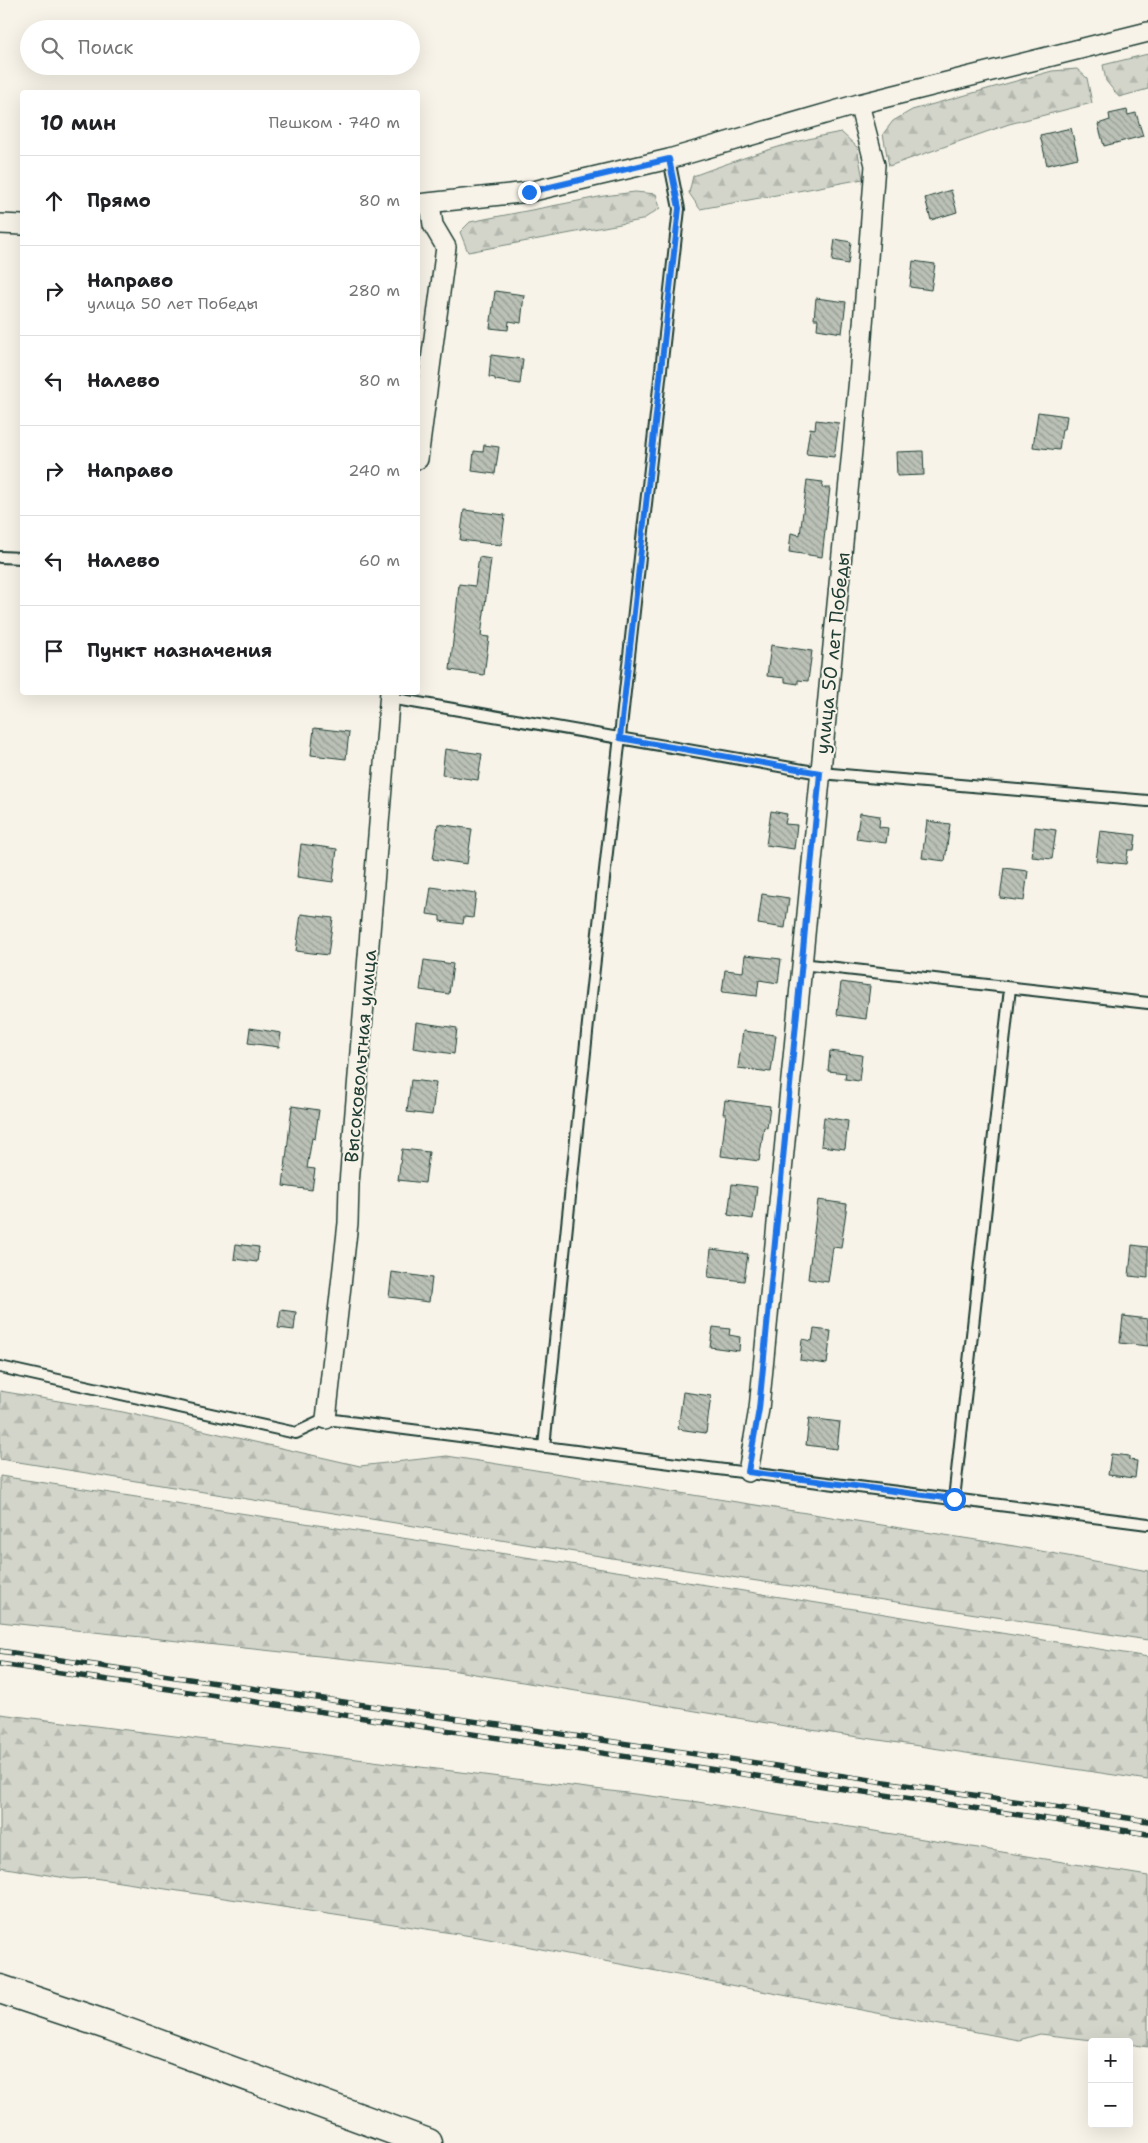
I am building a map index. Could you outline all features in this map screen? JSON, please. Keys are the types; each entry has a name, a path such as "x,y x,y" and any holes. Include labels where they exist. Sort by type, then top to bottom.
{"main road":[{"path":"0,1989 110,2026 428,2143"}],"street":[{"path":"420,444 446,247 433,225 424,203 529,192 669,159 859,104 1148,32"},
{"name":"улица 50 лет Победы","path":"748,1472 759,1409 859,378 875,165 859,104"},
{"path":"0,224 20,225"},
{"name":"Высоковольтная улица","path":"326,1420 348,1223 349,1184 390,695"}],"lane":[{"path":"544,1446 590,1004 679,208 669,159"},
{"path":"0,557 20,558"},
{"path":"390,695 820,773 1148,801"},
{"path":"802,964 1148,1003"},
{"path":"954,1499 1010,988"},
{"path":"0,1367 296,1433 326,1420 544,1446 1148,1524"}],"green space":[{"path":"1148,54 1148,89 1119,97 1106,81 1103,65"},
{"path":"1077,69 1087,78 1092,103 1009,124 889,166 883,134 893,121 912,110 1052,71"},
{"path":"841,132 857,147 863,179 700,209 689,193 693,176 785,145"},
{"path":"635,192 656,194 660,208 642,220 468,252 460,232 470,222 604,196"},
{"path":"0,1391 123,1412 360,1466 447,1456 1014,1546 1148,1571 1148,1640 711,1574 0,1459"},
{"path":"0,1476 713,1586 1148,1657 1148,1780 791,1727 451,1670 0,1622"},
{"path":"0,1714 698,1802 1148,1876 1148,2047 1133,2045 1133,2038 1088,2039 1040,2034 1019,2040 478,1937 94,1878 72,1879 0,1867"}],"building":[{"path":"1127,110 1128,115 1136,113 1143,136 1104,146 1098,124 1110,120 1109,114"},
{"path":"1071,128 1078,158 1047,165 1040,135"},
{"path":"951,190 957,212 931,220 925,198"},
{"path":"835,239 851,242 848,264 832,261"},
{"path":"913,261 935,264 931,290 910,287"},
{"path":"495,291 524,295 521,323 509,321 508,330 490,328"},
{"path":"816,298 846,302 842,333 817,329 818,319 814,319"},
{"path":"491,355 523,359 520,384 495,380 495,378 489,377"},
{"path":"1038,412 1067,416 1065,429 1062,429 1059,450 1033,447"},
{"path":"816,420 839,423 834,457 806,454 810,428 815,429"},
{"path":"484,445 499,447 495,474 472,471 474,451 483,452"},
{"path":"923,451 924,475 897,476 896,452"},
{"path":"807,480 823,482 822,488 830,488 822,557 789,552 791,533 800,535"},
{"path":"464,510 505,515 501,545 460,540"},
{"path":"479,557 491,559 481,636 489,637 484,675 450,670 459,584 475,586"},
{"path":"771,645 812,651 808,681 798,680 798,684 785,682 785,678 767,676"},
{"path":"314,728 349,732 346,759 311,755"},
{"path":"445,749 482,754 478,780 442,775"},
{"path":"771,811 787,814 785,824 797,825 794,849 766,845"},
{"path":"860,813 880,816 879,827 888,828 886,843 856,839"},
{"path":"927,821 950,824 945,861 922,858"},
{"path":"438,824 472,829 467,864 433,859"},
{"path":"1035,827 1056,830 1052,859 1032,857"},
{"path":"1100,831 1136,835 1134,850 1128,850 1126,864 1096,861"},
{"path":"301,844 337,849 333,882 297,877"},
{"path":"1004,868 1028,871 1024,901 1000,898"},
{"path":"431,887 476,893 473,918 464,917 463,924 440,921 440,916 427,914"},
{"path":"762,894 789,898 785,928 758,924"},
{"path":"301,914 333,918 328,955 296,951"},
{"path":"745,955 781,959 778,983 759,980 757,996 722,992 725,970 743,972"},
{"path":"424,960 453,964 449,994 420,990"},
{"path":"841,982 870,986 866,1019 837,1015"},
{"path":"416,1022 457,1028 454,1054 413,1048"},
{"path":"250,1028 281,1033 279,1047 248,1043"},
{"path":"743,1031 776,1035 771,1072 738,1068"},
{"path":"830,1051 862,1055 859,1081 845,1079 846,1073 828,1071"},
{"path":"411,1080 436,1083 432,1115 407,1112"},
{"path":"725,1100 770,1106 767,1128 764,1127 759,1161 721,1156 726,1114 723,1114"},
{"path":"292,1106 319,1110 315,1139 312,1138 307,1168 315,1169 312,1190 283,1186"},
{"path":"824,1117 848,1121 845,1149 821,1146"},
{"path":"402,1149 429,1152 425,1183 398,1180"},
{"path":"732,1184 757,1187 753,1219 728,1215"},
{"path":"818,1200 847,1204 841,1248 833,1247 828,1282 808,1279"},
{"path":"236,1244 259,1247 257,1262 234,1259"},
{"path":"1132,1245 1148,1247 1148,1278 1129,1276"},
{"path":"711,1249 748,1254 744,1281 708,1277"},
{"path":"392,1272 432,1278 429,1302 389,1297"},
{"path":"281,1310 296,1312 294,1330 278,1328"},
{"path":"1123,1316 1148,1319 1148,1346 1120,1343"},
{"path":"713,1327 730,1329 729,1335 740,1337 739,1351 710,1347"},
{"path":"814,1329 831,1331 827,1364 800,1360 802,1339 812,1341"},
{"path":"683,1392 711,1396 706,1433 678,1429"},
{"path":"809,1418 840,1422 837,1449 806,1445"},
{"path":"1111,1454 1129,1456 1129,1460 1137,1461 1135,1478 1108,1475"}],"railway":[{"path":"0,1651 1148,1821"},
{"path":"0,1664 1148,1834"}],"route":[{"path":"529,192 669,159 679,208 620,738 820,773 759,1409 748,1472 954,1499"}]}
